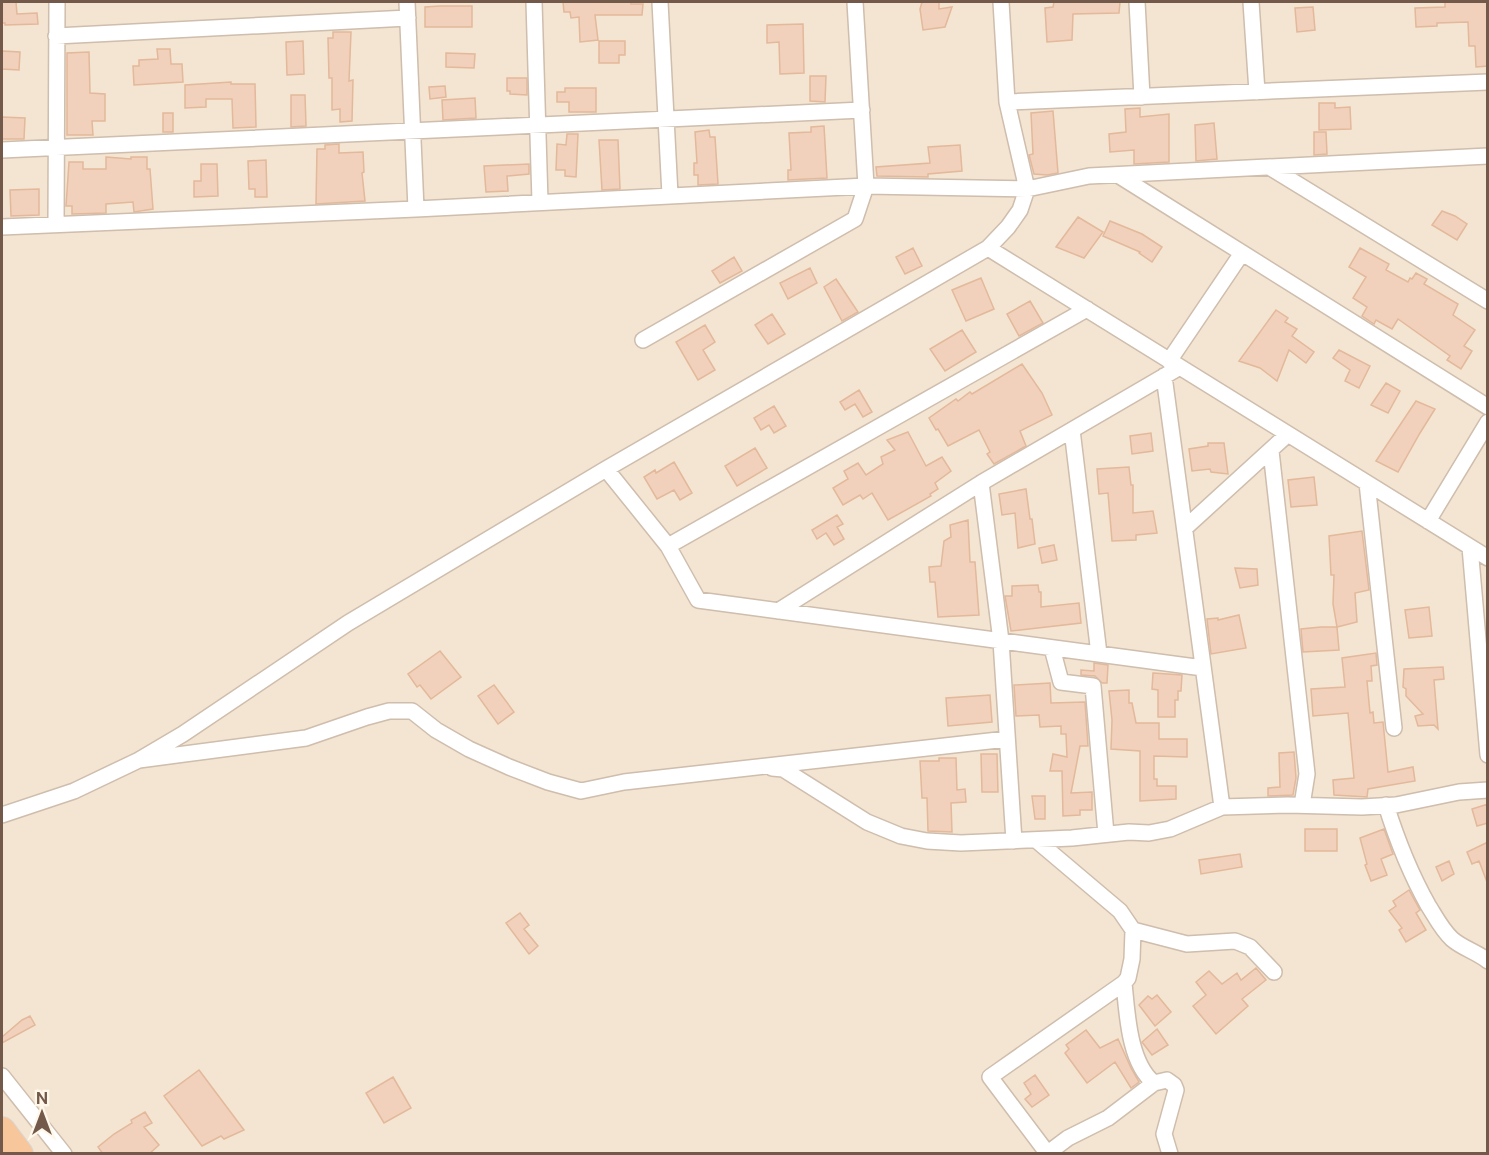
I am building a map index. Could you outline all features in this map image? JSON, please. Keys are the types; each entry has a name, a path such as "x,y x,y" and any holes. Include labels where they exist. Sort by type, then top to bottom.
{"street":[{"path":"56,224 57,2"},
{"path":"407,2 416,209"},
{"path":"534,2 540,202"},
{"path":"660,2 670,195"},
{"path":"643,340 855,219 866,186 855,2"},
{"path":"2,815 74,791 140,760 183,734 348,623 988,248 1020,210 1027,189 1007,102 1001,2"},
{"path":"1137,2 1142,97"},
{"path":"1251,2 1257,92"},
{"path":"56,36 408,18"},
{"path":"1007,102 1488,82"},
{"path":"2,150 862,110"},
{"path":"2,227 866,186 1027,189 1089,177 1488,156"},
{"path":"1271,168 1488,301"},
{"path":"1118,175 1488,407"},
{"path":"988,248 1488,558"},
{"path":"778,611 981,483 1164,376 1175,364 1242,253"},
{"path":"668,546 1087,309"},
{"path":"1164,376 1221,807"},
{"path":"1428,521 1488,422"},
{"path":"1072,430 1099,654"},
{"path":"1185,528 1288,434"},
{"path":"1271,451 1307,774 1302,805"},
{"path":"606,470 668,546 698,600 1203,668"},
{"path":"981,483 1001,641 1014,841"},
{"path":"1367,483 1394,728"},
{"path":"1470,547 1488,755"},
{"path":"1052,648 1060,682 1093,686 1107,834"},
{"path":"140,760 306,738 389,711 412,711 436,730 499,763 548,782 581,791 624,782 1007,739"},
{"path":"760,767 783,769 867,822 902,836 927,841 961,843 1036,840 1130,832 1149,833 1170,829 1221,807 1250,804 1386,806 1459,792 1488,790"},
{"path":"1386,806 1399,846 1414,881 1444,931 1454,941 1488,961"},
{"path":"1036,840 1120,911 1133,930 1132,959 1128,978 1124,983 990,1077 1048,1153 1068,1138 1108,1118 1154,1083 1167,1080 1174,1085 1176,1090 1164,1134 1170,1154"},
{"path":"1133,930 1186,944 1234,941 1250,947 1274,972"},
{"path":"1124,983 1132,1043 1146,1077 1154,1083"},
{"path":"2,1076 64,1154"}],"shaded area":[{"path":"2,2 1487,2 1487,1153 2,1154"}],"building":[{"path":"2,2 16,2 17,14 37,13 38,24 5,25 2,23"},
{"path":"563,2 631,2 631,4 643,4 642,15 595,15 598,40 580,42 579,17 571,18 570,12 564,12"},
{"path":"922,2 939,2 939,9 952,7 945,27 923,30 920,9"},
{"path":"1054,2 1120,2 1119,13 1073,14 1072,40 1047,42 1045,8 1053,7"},
{"path":"1445,2 1488,2 1488,66 1476,67 1475,46 1469,46 1468,22 1437,23 1437,26 1416,27 1415,8 1445,7"},
{"path":"472,6 472,27 425,27 425,7"},
{"path":"1313,7 1315,30 1297,32 1295,8"},
{"path":"803,24 804,73 780,74 779,42 767,43 767,25"},
{"path":"333,32 351,32 349,81 353,80 352,121 340,122 340,109 332,110 328,38 333,38"},
{"path":"303,41 304,74 287,75 286,42"},
{"path":"599,41 625,41 625,55 619,55 619,63 599,63"},
{"path":"157,49 170,49 171,64 182,64 183,82 134,85 133,66 139,66 139,60 158,59"},
{"path":"2,51 20,52 19,70 2,69"},
{"path":"89,52 90,93 105,94 105,121 92,121 93,135 67,135 67,53"},
{"path":"446,53 475,54 474,68 446,67"},
{"path":"810,76 826,76 825,102 810,101"},
{"path":"507,78 527,78 527,95 510,94 510,91 507,91"},
{"path":"231,82 231,84 255,84 256,127 233,128 232,99 206,99 206,107 185,108 185,85"},
{"path":"445,86 446,97 430,99 429,87"},
{"path":"565,88 596,88 596,112 569,112 569,102 557,102 557,92 565,92"},
{"path":"291,95 305,95 306,126 291,127"},
{"path":"475,98 476,118 443,120 442,100"},
{"path":"1319,103 1335,103 1335,108 1350,107 1351,129 1319,130"},
{"path":"1140,108 1140,117 1169,114 1169,162 1134,164 1134,150 1110,152 1109,134 1126,132 1125,109"},
{"path":"1053,111 1058,173 1034,174 1029,155 1033,154 1031,113"},
{"path":"163,113 173,113 173,132 163,132"},
{"path":"2,117 25,118 24,139 2,139"},
{"path":"1214,123 1217,159 1196,161 1195,125"},
{"path":"824,126 827,178 788,180 788,170 791,170 789,133 811,132 811,127"},
{"path":"709,130 710,137 715,137 718,184 698,185 698,175 694,175 694,163 697,163 695,132"},
{"path":"1314,132 1326,132 1327,154 1314,155"},
{"path":"567,134 578,134 576,177 565,176 565,170 556,170 557,144 566,145"},
{"path":"599,140 618,140 620,189 602,190"},
{"path":"339,144 339,153 363,152 364,172 362,173 365,201 316,204 317,149 325,149 325,145"},
{"path":"960,145 962,171 928,174 928,177 877,176 876,167 930,163 928,147"},
{"path":"106,157 131,159 131,157 147,157 153,209 134,212 133,202 106,204 106,213 72,214 72,206 66,206 69,162 83,162 83,169 106,169"},
{"path":"266,160 267,197 255,197 255,189 249,189 248,161"},
{"path":"201,164 217,164 218,196 194,197 194,181 201,181"},
{"path":"529,164 529,174 507,176 508,191 486,192 484,166"},
{"path":"39,189 39,215 11,216 10,190"},
{"path":"1442,211 1467,224 1457,240 1432,225"},
{"path":"1078,217 1103,232 1084,258 1056,247"},
{"path":"1110,221 1142,234 1162,247 1152,262 1140,252 1103,236"},
{"path":"913,248 922,266 905,274 896,257"},
{"path":"1360,248 1389,264 1386,270 1408,282 1416,273 1427,279 1424,284 1458,304 1453,315 1475,330 1464,346 1472,351 1461,369 1447,360 1450,356 1398,319 1392,329 1376,320 1374,324 1362,316 1367,307 1353,298 1366,277 1349,267"},
{"path":"734,257 742,271 720,283 712,271"},
{"path":"810,268 817,283 788,299 780,283"},
{"path":"981,278 994,309 966,321 952,290"},
{"path":"836,279 858,312 842,321 824,287"},
{"path":"1030,301 1043,323 1019,336 1007,314"},
{"path":"1276,310 1288,318 1285,322 1297,329 1292,336 1314,352 1306,363 1289,350 1277,381 1260,368 1239,361"},
{"path":"772,314 785,334 768,344 755,325"},
{"path":"705,325 715,342 703,350 715,370 698,380 676,342"},
{"path":"962,330 976,352 945,371 930,349"},
{"path":"1339,350 1370,366 1359,388 1345,381 1350,370 1333,358"},
{"path":"1022,364 1042,393 1052,415 1020,431 1026,446 994,464 987,454 990,452 979,430 948,446 929,418 956,399 958,401 970,392 972,394"},
{"path":"1386,383 1400,391 1388,413 1371,405"},
{"path":"859,390 872,412 863,417 855,404 845,410 840,402"},
{"path":"1416,401 1435,409 1398,472 1376,461"},
{"path":"774,406 786,426 774,433 769,425 761,430 754,418"},
{"path":"908,432 926,466 942,457 951,471 935,483 938,489 930,494 931,496 888,520 872,493 863,499 860,495 843,505 833,488 848,479 844,471 858,463 866,475 883,464 881,457 895,450 887,440"},
{"path":"1151,433 1153,451 1132,454 1130,436"},
{"path":"1208,443 1224,443 1228,474 1211,472 1210,469 1192,471 1189,449 1208,446"},
{"path":"755,448 767,468 737,486 725,466"},
{"path":"674,462 692,493 680,500 674,490 657,499 644,477"},
{"path":"1129,467 1131,485 1133,485 1133,513 1153,511 1157,533 1136,535 1136,540 1112,541 1108,493 1099,494 1097,469"},
{"path":"1314,477 1317,505 1291,507 1288,480"},
{"path":"1026,489 1035,544 1018,548 1015,513 1002,515 999,494"},
{"path":"837,515 843,524 837,527 844,539 834,545 826,533 817,539 812,530"},
{"path":"968,520 970,562 975,562 979,615 938,617 935,582 930,582 929,567 941,566 944,541 951,537 950,525"},
{"path":"1362,531 1369,590 1355,593 1357,622 1337,627 1333,604 1334,575 1331,575 1329,536"},
{"path":"1054,545 1057,560 1042,563 1039,548"},
{"path":"1235,568 1257,569 1258,585 1240,588"},
{"path":"1038,585 1039,592 1041,592 1041,607 1079,603 1081,623 1011,631 1005,596 1012,596 1012,586"},
{"path":"1429,607 1432,636 1409,638 1405,610"},
{"path":"1239,615 1246,648 1211,654 1207,619 1218,618 1218,620"},
{"path":"1337,627 1339,650 1303,652 1301,629"},
{"path":"440,651 461,677 431,699 420,685 417,687 408,674"},
{"path":"1376,653 1377,665 1371,666 1372,681 1367,681 1370,713 1373,712 1374,723 1383,722 1388,772 1413,767 1415,781 1368,789 1367,797 1334,795 1333,780 1354,778 1348,713 1313,716 1311,689 1345,687 1342,658"},
{"path":"1094,663 1108,665 1107,683 1102,683 1095,676 1081,675 1081,670 1094,671"},
{"path":"1443,667 1444,679 1434,680 1438,729 1434,725 1418,726 1415,716 1423,714 1406,696 1406,689 1403,687 1404,669"},
{"path":"1153,673 1182,675 1181,691 1178,691 1178,700 1175,700 1175,717 1158,717 1158,690 1152,689"},
{"path":"1050,683 1051,703 1085,702 1088,746 1080,746 1071,793 1092,792 1092,810 1080,810 1080,815 1063,816 1062,771 1050,771 1053,754 1067,757 1066,734 1061,734 1061,726 1040,727 1039,715 1016,716 1014,685"},
{"path":"494,685 514,712 498,724 478,696"},
{"path":"1129,690 1129,703 1132,703 1136,723 1159,723 1159,739 1187,739 1187,757 1154,756 1154,779 1157,779 1157,786 1176,786 1176,799 1140,801 1140,751 1111,749 1112,720 1109,691"},
{"path":"990,695 992,722 948,726 946,698"},
{"path":"1294,752 1296,778 1293,795 1268,796 1268,788 1280,787 1279,753"},
{"path":"981,754 997,754 998,792 982,792"},
{"path":"939,758 956,758 957,790 965,789 966,802 951,803 952,832 928,831 927,798 922,798 920,761 939,761"},
{"path":"1032,796 1045,796 1045,819 1035,819"},
{"path":"1488,804 1488,823 1477,826 1472,809"},
{"path":"1305,829 1337,829 1337,851 1305,851"},
{"path":"1384,829 1393,854 1381,859 1387,875 1371,881 1365,865 1367,864 1360,838"},
{"path":"1488,842 1487,882 1479,861 1472,864 1467,852"},
{"path":"1240,854 1242,867 1201,874 1199,860"},
{"path":"1449,861 1454,874 1442,881 1436,867"},
{"path":"1409,890 1420,910 1416,913 1426,930 1406,942 1399,930 1402,928 1389,911 1396,906 1393,901"},
{"path":"520,913 529,925 524,929 538,946 529,954 506,923"},
{"path":"1256,968 1266,980 1242,999 1248,1006 1216,1034 1193,1006 1206,995 1196,982 1209,971 1222,984 1237,973 1241,980"},
{"path":"1157,995 1171,1012 1155,1026 1139,1005 1148,996 1152,999"},
{"path":"30,1016 35,1025 2,1043 2,1037"},
{"path":"1157,1029 1168,1045 1152,1055 1142,1042"},
{"path":"1086,1030 1100,1048 1118,1039 1139,1082 1131,1088 1115,1062 1087,1083 1065,1053 1069,1049 1066,1045"},
{"path":"199,1070 244,1130 224,1139 221,1136 202,1146 164,1096"},
{"path":"1035,1075 1049,1095 1032,1107 1025,1099 1031,1094 1024,1083"},
{"path":"393,1077 411,1108 384,1123 366,1093"},
{"path":"145,1112 152,1123 144,1127 159,1145 149,1154 103,1154 98,1147 132,1123 131,1120"}]}
